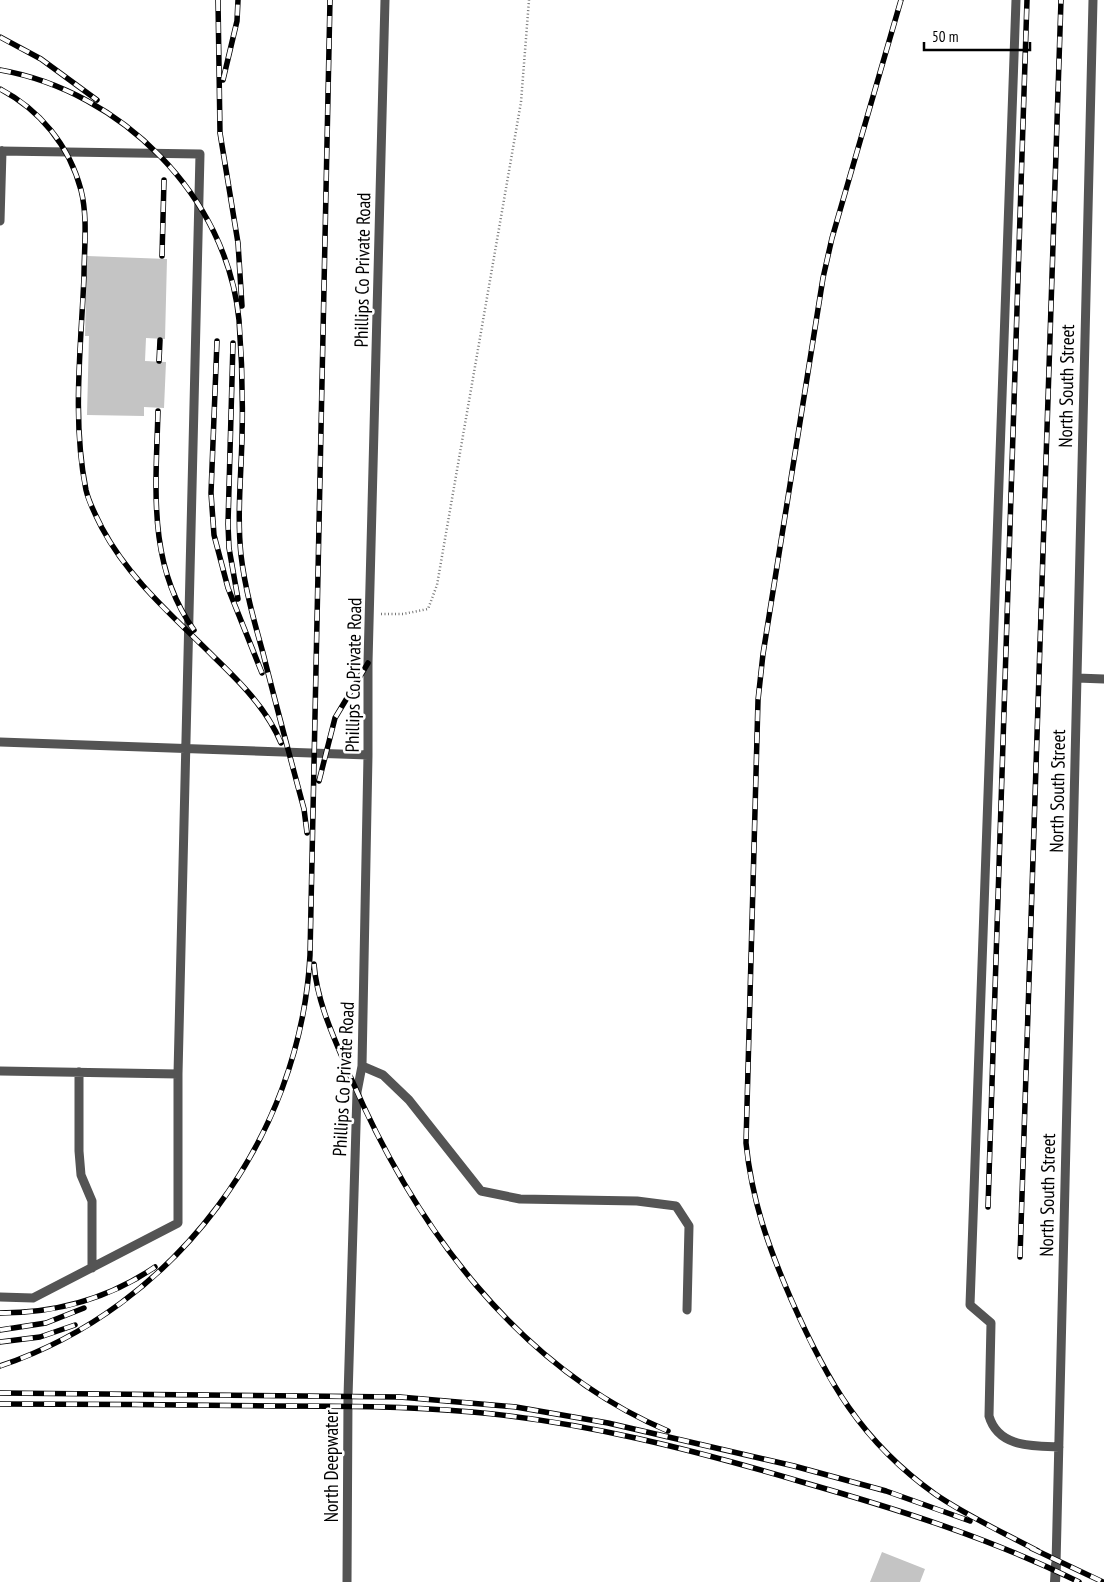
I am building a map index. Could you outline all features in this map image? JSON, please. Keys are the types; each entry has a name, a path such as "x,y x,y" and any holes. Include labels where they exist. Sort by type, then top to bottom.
{"street":[{"name":"North South Street","path":"1056,1565 1056,1582"}],"lane":[{"name":"Phillips Co Private Road","path":"351,1350 357,1092 362,1066 369,614 385,0"},
{"path":"1016,0 970,1305 991,1323 989,1416 992,1425 999,1435 1011,1441 1025,1445 1059,1447"},
{"name":"North South Street","path":"1056,1565 1093,0"},
{"path":"0,221 1,151 200,154 178,1074 178,1223 33,1298 0,1297"},
{"path":"1077,678 1104,679"},
{"path":"0,742 368,755"},
{"path":"362,1066 384,1075 409,1100 481,1191 520,1199 637,1201 676,1206 690,1226 687,1310"},
{"path":"0,1071 178,1074"},
{"path":"79,1072 79,1151 81,1175 92,1201 92,1268"},
{"name":"North Deepwater","path":"346,1582 348,1397 351,1350"}],"path":[{"path":"369,614 403,614 428,609 437,585 521,102 529,0"}],"building":[{"path":"87,256 167,259 165,339 146,338 145,361 166,362 164,408 144,407 144,416 87,415 89,336 85,336"},
{"path":"882,1552 925,1569 920,1582 870,1582"}],"railway":[{"path":"218,0 220,133 238,243 242,306"},
{"path":"223,80 237,21 238,0"},
{"path":"0,1366 63,1339 121,1303 173,1258 217,1207 254,1150 282,1088 301,1023 310,955 330,0"},
{"path":"901,0 832,238 823,278 763,654 758,700 746,1143 752,1184 762,1223 791,1299 818,1357 833,1383 866,1431 886,1453 935,1494 973,1517 1038,1551"},
{"path":"988,1207 1027,0"},
{"path":"1020,1257 1061,0"},
{"path":"0,37 41,59 97,100"},
{"path":"0,70 45,82 87,100 126,126 160,156 190,192 214,232 230,275 239,320 242,364 239,526 243,568 253,617 304,809 307,833"},
{"path":"0,89 28,107 51,130 69,158 81,190 85,233 78,410 82,464 86,490 91,505 102,528 125,564 153,597 233,676 261,707 281,743"},
{"path":"162,256 164,180"},
{"path":"159,361 160,340"},
{"path":"217,341 211,493 214,535 228,588 262,673"},
{"path":"233,343 228,524 229,548 238,599"},
{"path":"158,411 156,497 161,552 168,579 179,605 194,630"},
{"path":"319,781 335,718 368,663"},
{"path":"314,964 319,994 333,1037 377,1133 406,1186 439,1237 476,1286 518,1330 564,1370 614,1403 668,1431"},
{"path":"0,1313 41,1310 81,1302 119,1288 155,1267"},
{"path":"0,1330 46,1323 84,1308"},
{"path":"0,1342 40,1337 75,1325"},
{"path":"0,1393 400,1397 516,1407 608,1423 794,1466 886,1491 970,1521"},
{"path":"0,1404 397,1407 472,1412 556,1423 680,1448 873,1503 977,1538 1079,1582"},
{"path":"1031,1548 1103,1582"}]}
